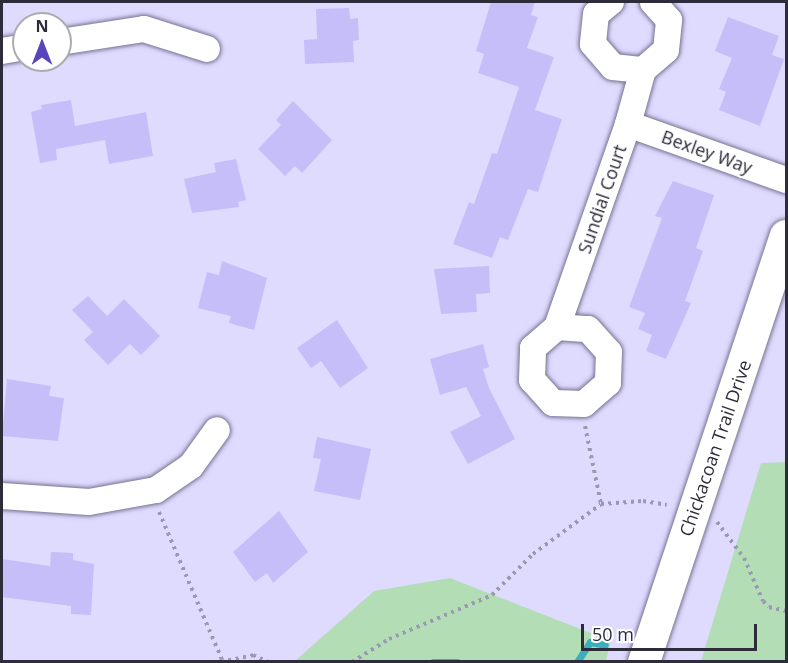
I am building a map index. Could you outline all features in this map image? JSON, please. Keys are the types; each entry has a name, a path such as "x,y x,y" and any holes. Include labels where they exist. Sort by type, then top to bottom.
{"street":[{"path":"611,2 596,14 593,44 613,67 643,70 666,50 669,20 653,2"},
{"path":"72,40 144,29 207,49"},
{"name":"Sundial Court","path":"584,404 553,403 532,380 533,348 557,327 628,124 643,70"},
{"name":"Bexley Way","path":"628,124 786,180"},
{"name":"Chickacoan Trail Drive","path":"644,662 786,236"},
{"path":"557,327 588,329 609,352 608,383 584,404"},
{"path":"2,496 89,502 156,490 191,466 217,430"}],"path":[{"path":"584,404 601,504"},
{"path":"156,490 160,515 221,661 252,655 268,662"},
{"path":"352,662 389,639 492,595 533,554 601,504 643,501 693,513 724,528 744,558 763,601 769,607 786,611"}],"green space":[{"path":"786,462 786,661 701,661 761,463"},
{"path":"450,578 611,641 606,661 295,661 374,591"}],"building":[{"path":"491,2 535,2 531,15 538,17 527,48 554,57 535,110 562,119 538,192 528,189 508,240 500,237 492,258 453,244 469,202 474,204 492,153 497,154 519,87 478,73 484,54 476,51"},
{"path":"349,8 350,19 358,18 359,40 353,41 354,62 305,64 304,40 317,39 316,9"},
{"path":"728,17 779,36 772,55 784,59 760,126 719,110 726,92 719,89 732,58 715,51"},
{"path":"71,100 75,126 146,112 153,156 109,164 105,140 56,149 57,160 40,163 31,112 42,109 41,105"},
{"path":"293,101 332,140 302,173 295,166 285,176 258,149 281,125 276,120"},
{"path":"236,159 246,200 238,202 239,207 192,213 184,179 216,172 214,163"},
{"path":"673,181 714,195 696,248 703,251 685,301 691,303 666,359 646,351 652,335 638,329 645,313 629,307 662,218 655,216"},
{"path":"222,261 267,278 254,330 229,323 231,316 198,308 207,272 219,275"},
{"path":"489,266 490,293 476,294 477,312 441,314 434,269"},
{"path":"88,296 107,316 124,299 160,336 141,355 130,344 108,365 84,340 93,332 72,310"},
{"path":"337,320 368,368 340,388 321,361 311,368 297,348"},
{"path":"483,344 489,367 483,369 489,388 515,439 468,464 450,432 481,416 466,387 440,395 430,359"},
{"path":"7,379 51,386 49,396 64,398 58,441 2,436"},
{"path":"317,437 371,449 360,500 314,491 321,459 313,458"},
{"path":"279,511 308,552 273,583 267,573 255,582 233,552"},
{"path":"51,552 73,553 73,560 94,564 91,615 71,614 71,606 2,597 2,559 50,566"}],"waterway":[{"path":"577,662 590,642 605,645"},
{"path":"433,662 457,662"}]}
